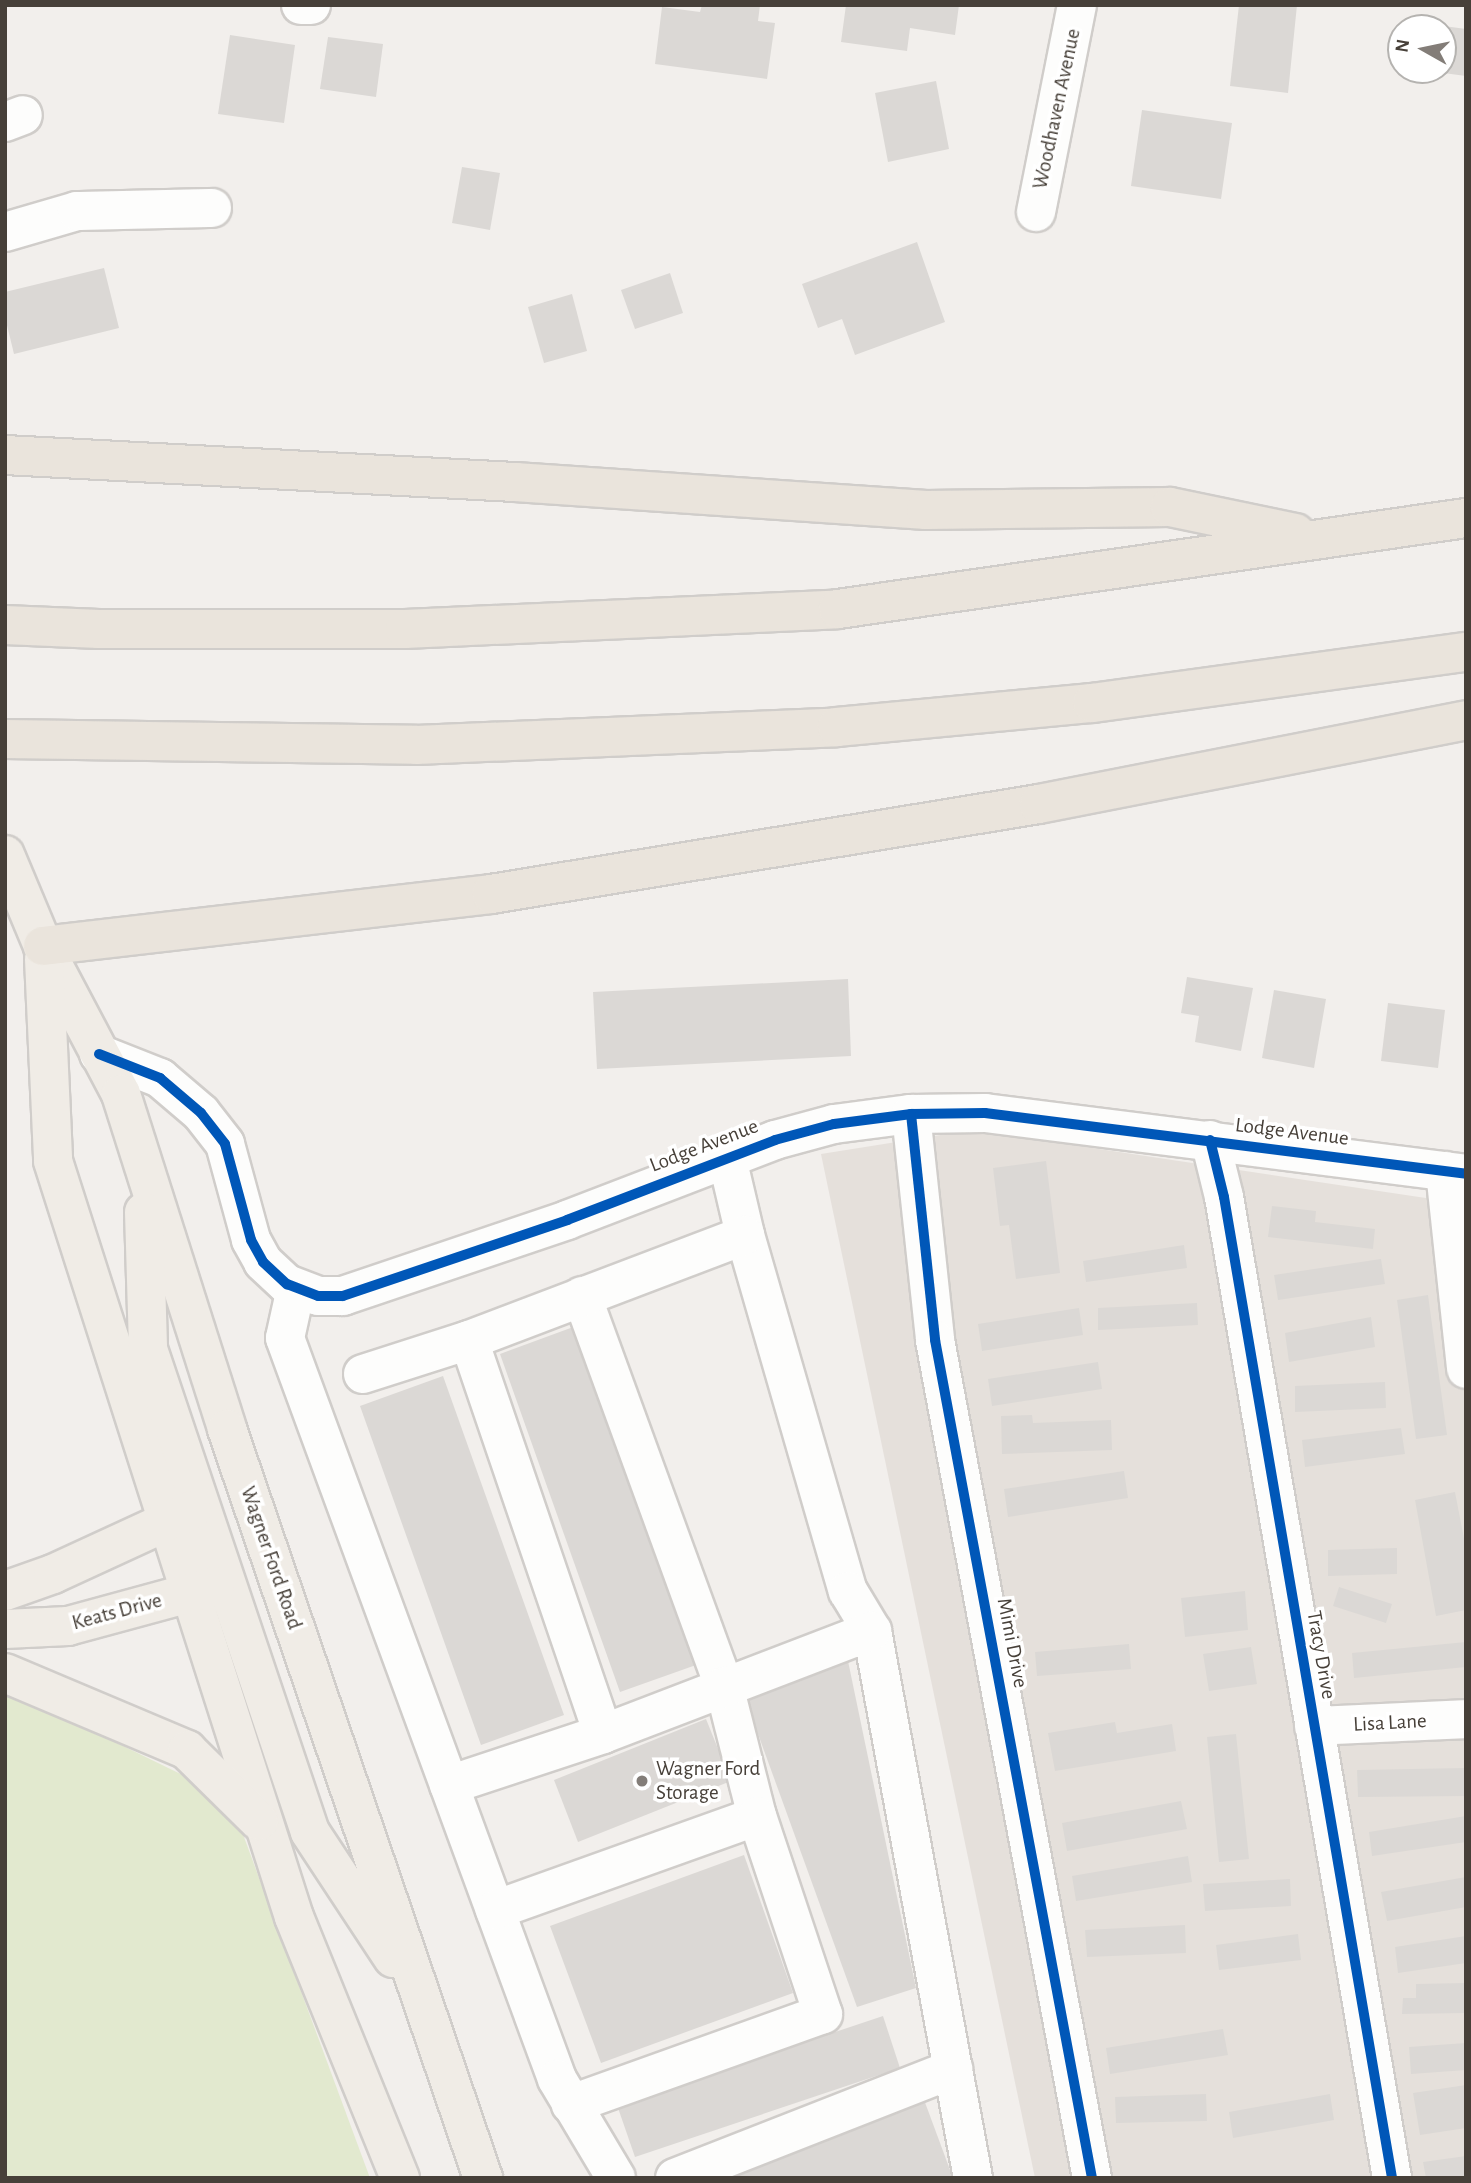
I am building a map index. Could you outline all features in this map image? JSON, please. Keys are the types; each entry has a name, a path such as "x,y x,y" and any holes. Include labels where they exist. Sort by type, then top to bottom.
{"highway":[{"path":"5,455 515,482 926,510 1170,507 1321,539"},
{"path":"5,625 99,629 405,629 838,609 1466,518"},
{"path":"5,739 142,744 416,745 838,727 1092,703 1466,652"},
{"path":"43,946 491,894 1039,804 1466,720"}],"main road":[{"name":"Wagner Ford Road","path":"5,855 43,946 121,1094 227,1429 483,2178"},
{"name":"Wagner Ford Road","path":"43,946 52,1161 184,1513 208,1588 267,1832 294,1917 400,2178"},
{"path":"5,1591 53,1574 184,1513 148,1349 144,1167"},
{"path":"208,1588 310,1832 423,2003"},
{"name":"Keats Drive","path":"5,1629 68,1626 208,1588"},
{"path":"5,1672 187,1750 245,1804 267,1832"}],"street":[{"path":"301,5 311,5"},
{"name":"Woodhaven Avenue","path":"1036,212 1077,5"},
{"path":"5,232 77,211 212,208"},
{"name":"Lodge Avenue","path":"99,1054 160,1078 201,1113 225,1144 251,1240 263,1262 296,1287 318,1296 343,1296 567,1220 727,1158 834,1124 911,1114 985,1114 1455,1172"},
{"name":"Mimi Drive","path":"911,1114 935,1340 1092,2178"},
{"name":"Tracy Drive","path":"1210,1140 1226,1211 1392,2178"},
{"path":"727,1158 745,1235 848,1591 872,1631 973,2178"},
{"path":"1455,1172 1466,1369"},
{"path":"363,1374 469,1340 745,1235"},
{"path":"296,1287 285,1338 557,2079 616,2178"},
{"path":"571,2104 822,2014 757,1816 724,1686 582,1296"},
{"path":"469,1340 603,1734"},
{"path":"449,1785 603,1734 872,1631"},
{"name":"Lisa Lane","path":"1314,1726 1466,1719"},
{"path":"495,1910 757,1816"},
{"path":"675,2178 953,2069"}],"shaded area":[{"path":"972,1130 1466,1204 1466,2178 1035,2178 821,1154"}],"green space":[{"path":"5,1696 41,1706 197,1782 241,1829 370,2178 5,2178"}],"building":[{"path":"702,5 760,5 758,21 775,23 767,79 655,64 662,7 700,12"},
{"path":"846,5 959,5 955,35 910,28 907,51 841,42"},
{"path":"1239,5 1297,5 1288,93 1230,86"},
{"path":"1457,28 1466,29 1466,76 1457,75"},
{"path":"230,35 295,45 284,123 218,114"},
{"path":"328,37 383,44 376,97 320,89"},
{"path":"936,81 949,149 888,162 875,93"},
{"path":"1142,110 1232,123 1221,199 1131,186"},
{"path":"462,167 500,173 490,230 452,223"},
{"path":"917,242 945,322 855,355 842,319 818,328 802,284"},
{"path":"104,268 119,328 14,354 5,317 5,292"},
{"path":"670,273 683,313 635,329 621,290"},
{"path":"572,294 587,351 544,363 528,307"},
{"path":"1187,977 1253,988 1241,1051 1195,1042 1199,1016 1181,1013"},
{"path":"848,979 851,1056 597,1069 593,992"},
{"path":"1274,990 1326,999 1314,1068 1262,1058"},
{"path":"1388,1003 1445,1010 1438,1068 1381,1061"},
{"path":"1046,1161 1060,1273 1016,1279 1009,1225 1000,1226 993,1168"},
{"path":"1272,1206 1316,1211 1315,1222 1375,1229 1373,1249 1268,1237"},
{"path":"1184,1245 1187,1268 1086,1282 1083,1261"},
{"path":"1381,1259 1385,1284 1278,1300 1274,1275"},
{"path":"1428,1295 1447,1435 1416,1439 1397,1300"},
{"path":"1197,1303 1198,1325 1098,1330 1098,1308"},
{"path":"1079,1308 1083,1335 982,1351 978,1324"},
{"path":"1371,1317 1375,1347 1289,1362 1285,1333"},
{"path":"576,1326 696,1665 620,1692 500,1354"},
{"path":"1098,1362 1102,1389 992,1406 988,1379"},
{"path":"443,1376 564,1715 481,1745 360,1406"},
{"path":"1385,1382 1386,1408 1295,1412 1295,1386"},
{"path":"1032,1415 1033,1423 1111,1420 1112,1450 1002,1454 1001,1416"},
{"path":"1401,1428 1405,1454 1305,1467 1302,1440"},
{"path":"1124,1471 1128,1498 1008,1517 1004,1489"},
{"path":"1455,1492 1466,1549 1466,1610 1436,1616 1415,1500"},
{"path":"1397,1548 1397,1574 1328,1576 1328,1550"},
{"path":"1339,1587 1392,1604 1386,1623 1333,1606"},
{"path":"1245,1591 1248,1630 1185,1637 1181,1598"},
{"path":"1466,1642 1466,1667 1354,1678 1352,1653"},
{"path":"1129,1644 1131,1669 1037,1676 1035,1652"},
{"path":"1251,1647 1257,1684 1209,1691 1203,1654"},
{"path":"848,1661 916,1988 857,2007 745,1698"},
{"name":"Wagner Ford Storage","path":"706,1719 731,1781 578,1842 554,1780"},
{"path":"1115,1722 1117,1733 1172,1724 1176,1751 1055,1771 1048,1733"},
{"path":"1236,1734 1249,1859 1219,1862 1207,1737"},
{"path":"1466,1768 1466,1796 1358,1797 1357,1770"},
{"path":"1181,1801 1187,1829 1067,1851 1062,1823"},
{"path":"1466,1816 1466,1842 1372,1856 1369,1832"},
{"path":"744,1855 793,1993 601,2063 550,1926"},
{"path":"1188,1856 1192,1882 1076,1901 1072,1876"},
{"path":"1466,1877 1466,1907 1387,1921 1381,1892"},
{"path":"1290,1879 1291,1906 1205,1911 1203,1884"},
{"path":"1185,1925 1186,1953 1087,1957 1085,1930"},
{"path":"1298,1934 1301,1960 1219,1970 1216,1945"},
{"path":"1466,1936 1466,1963 1398,1973 1395,1947"},
{"path":"1466,1983 1466,2013 1402,2014 1403,1998 1416,1998 1416,1984"},
{"path":"883,2016 900,2068 635,2157 617,2105"},
{"path":"1223,2029 1228,2055 1110,2074 1106,2048"},
{"path":"1466,2043 1466,2070 1411,2074 1409,2047"},
{"path":"1466,2085 1466,2128 1420,2135 1413,2093"},
{"path":"1206,2094 1207,2121 1116,2123 1115,2097"},
{"path":"1330,2094 1334,2120 1233,2138 1229,2112"},
{"path":"923,2097 953,2178 703,2178"},
{"path":"1466,2156 1466,2178 1426,2178 1423,2162"}],"cycle path":[{"path":"99,1054 160,1078 201,1113 225,1144 251,1240 263,1262 287,1284 318,1296 343,1296 567,1220 775,1140 834,1124 911,1114 985,1113 1466,1174"},
{"path":"911,1114 935,1340 1092,2178"},
{"path":"1210,1140 1224,1197 1392,2178"}],"place":[{"name":"Wagner Ford Storage","path":"642,1781"}]}
